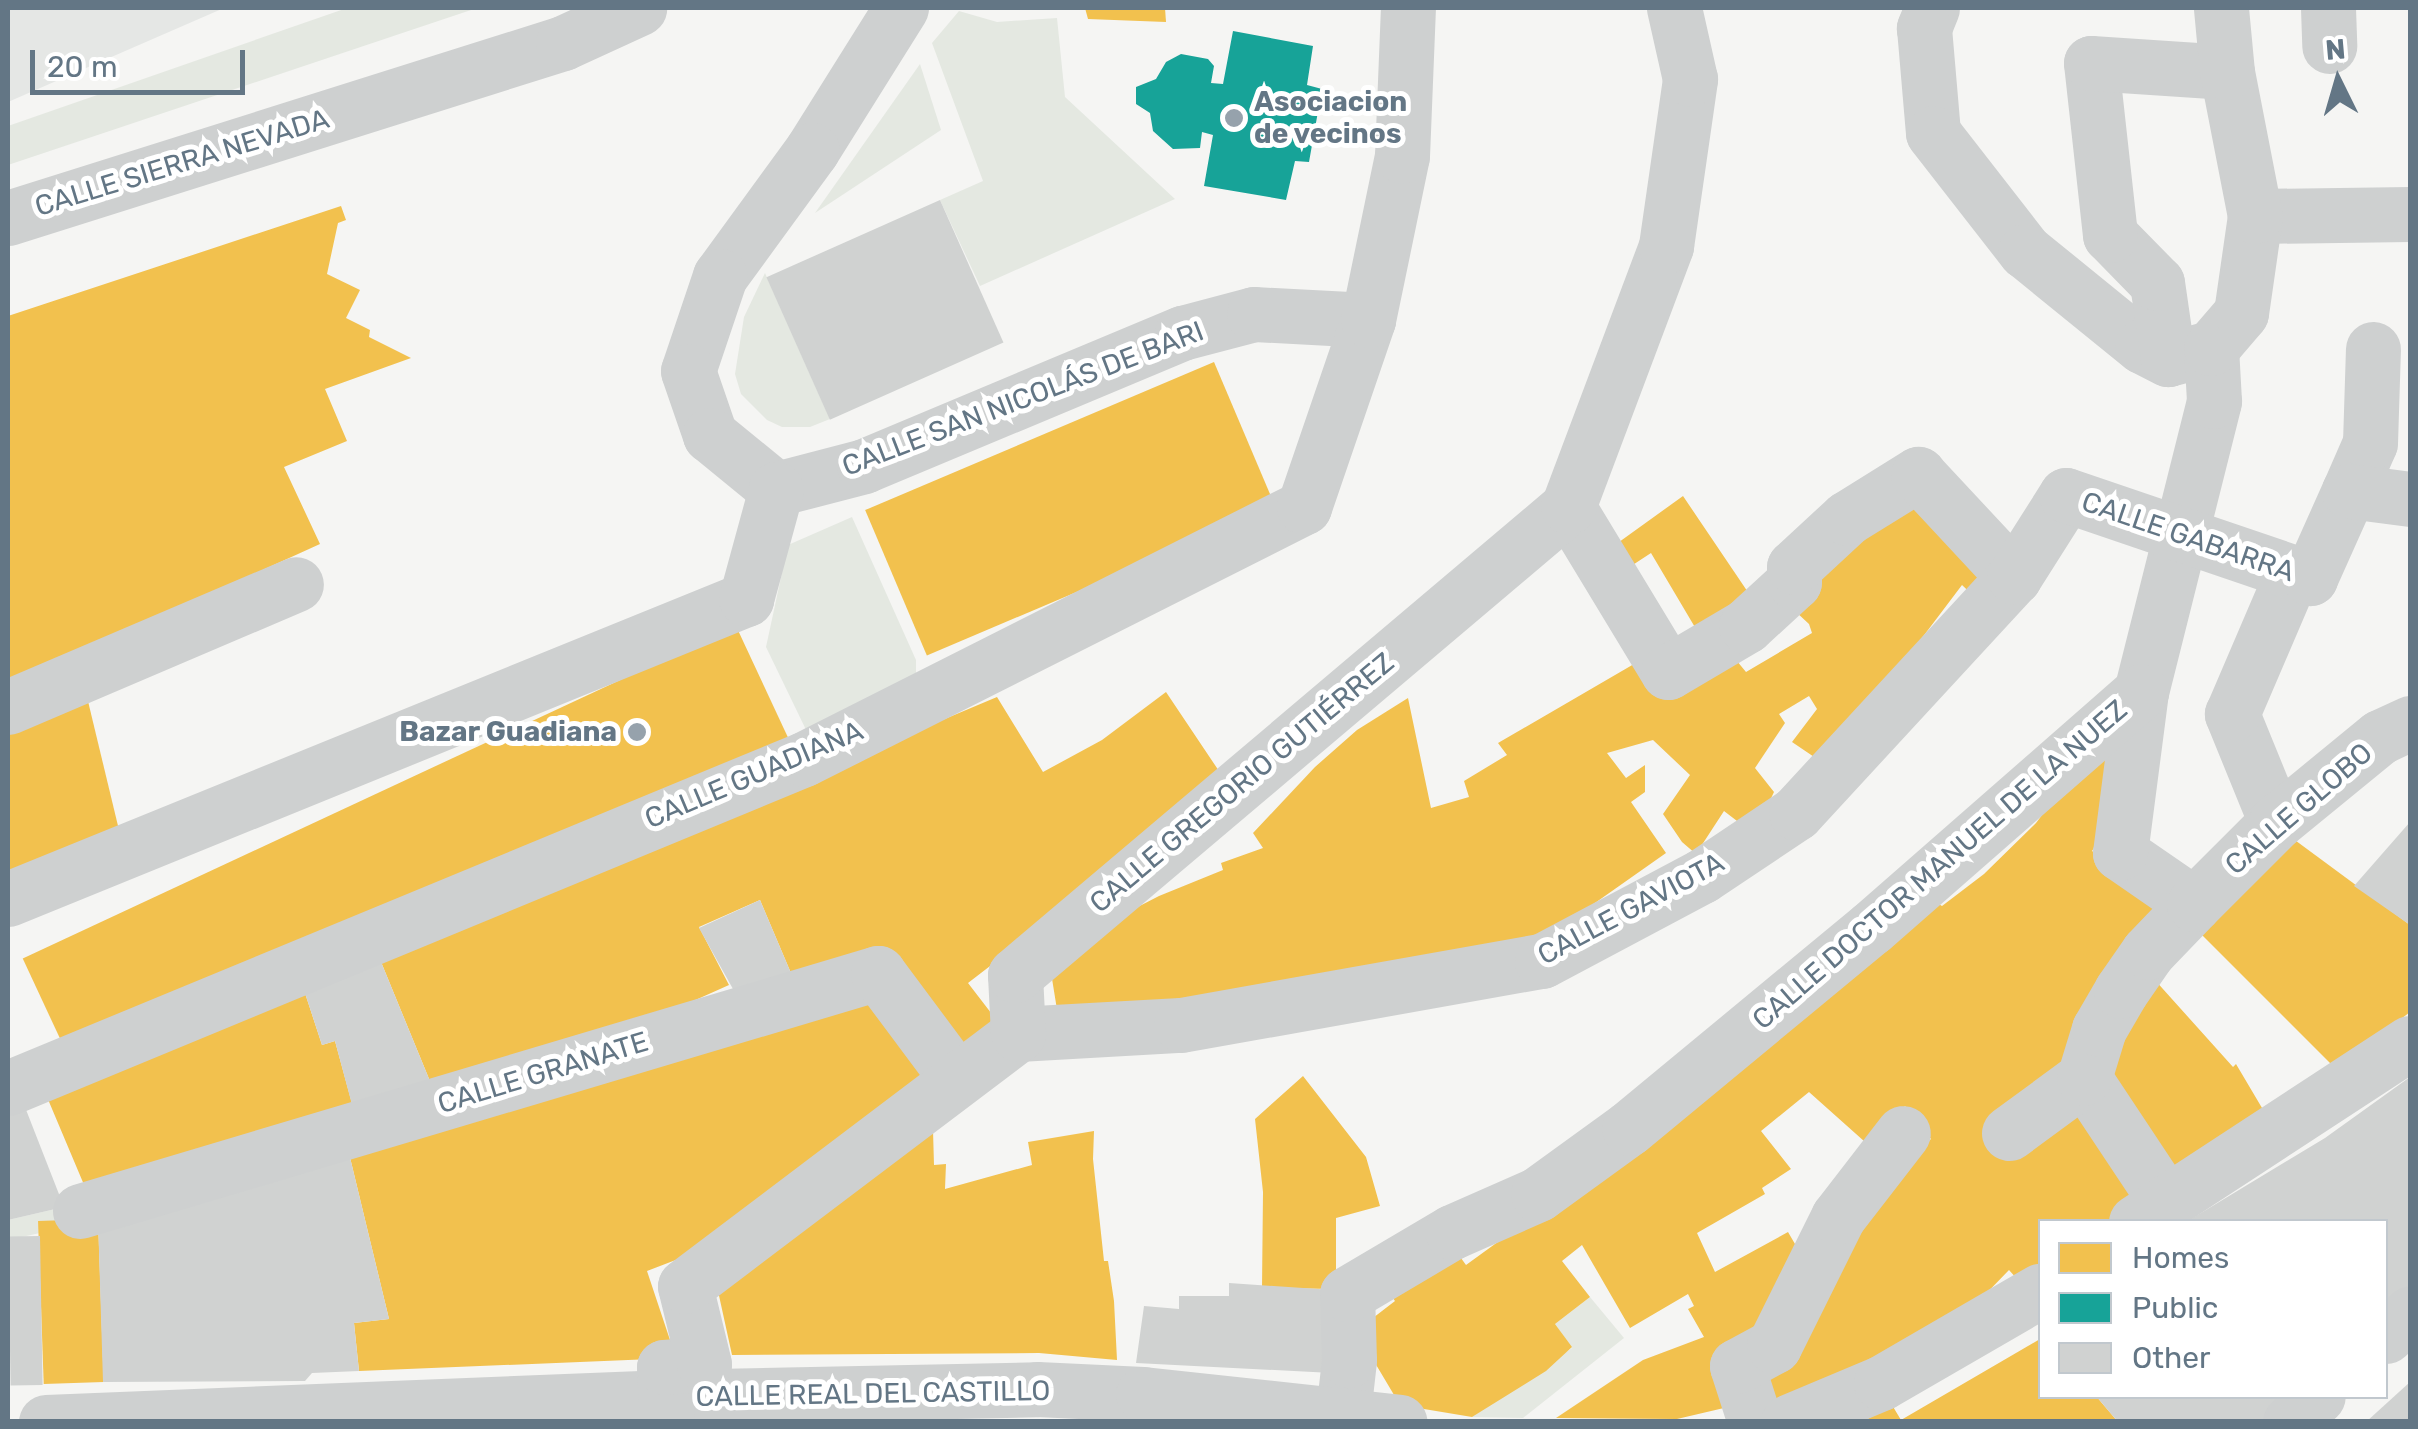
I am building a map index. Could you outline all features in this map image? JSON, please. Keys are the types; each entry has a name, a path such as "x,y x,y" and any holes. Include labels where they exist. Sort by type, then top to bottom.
{"street":[{"name":"CALLE SIERRA NEVADA","path":"8,218 563,43 639,8"},
{"path":"8,899 746,599 776,490 710,434 688,371 720,276 812,150 901,8"},
{"name":"CALLE GUADIANA","path":"8,1088 804,759 1304,508 1368,320 1402,156 1408,8"},
{"name":"CALLE GREGORIO GUTIÉRREZ","path":"1018,1034 1014,975 1568,507 1666,246 1690,79 1674,8"},
{"path":"1932,8 1924,28 1933,132 2024,250 2142,346 2190,354 2241,312 2254,216 2227,72 2221,8"},
{"name":"CALLE DOCTOR MANUEL DE LA NUEZ","path":"1343,1412 1349,1360 1347,1294 1452,1232 1538,1194 1629,1128 1871,928 2141,692 2214,400 2157,283 2110,235 2092,63 2227,72"},
{"path":"2254,216 2410,214"},
{"name":"CALLE SAN NICOLÁS DE BARI","path":"776,490 864,466 1182,333 1254,314 1368,320"},
{"path":"2373,348 2370,443 2349,491 2410,498"},
{"path":"1568,507 1668,672 1746,626 1794,582 1794,567 1847,518 1918,474 2014,577"},
{"name":"CALLE GABARRA","path":"2014,577 2066,496 2310,578 2349,491"},
{"path":"2276,822 2232,714 2292,574"},
{"name":"CALLE GAVIOTA","path":"1018,1034 1181,1025 1542,961 1702,876 1796,813 2014,577"},
{"path":"8,707 296,584"},
{"path":"2141,692 2120,854 2194,904"},
{"name":"CALLE GLOBO","path":"2084,1078 2099,1029 2148,952 2276,822 2380,737 2410,724"},
{"name":"CALLE GRANATE","path":"80,1212 878,973 957,1079"},
{"path":"666,1409 664,1367 704,1364 686,1286 1018,1034"},
{"path":"2009,1133 2084,1078 2150,1211 2410,1044"},
{"path":"1755,1422 1737,1366 1774,1346 1838,1217 1902,1133"},
{"path":"1788,1422 1881,1383 2038,1293"},
{"path":"2388,1334 2410,1314"},
{"name":"CALLE REAL DEL CASTILLO","path":"46,1422 666,1409 1037,1389 1343,1412 1400,1422"},
{"path":"2290,1422 2315,1399"}],"shaded area":[{"path":"8,8 224,8 8,102"},
{"path":"347,8 477,8 8,165 8,126"},
{"path":"959,11 997,22 1057,18 1065,97 1175,199 980,286 940,200 983,181 932,43"},
{"path":"920,64 941,130 815,213"},
{"path":"765,273 830,419 810,427 782,427 767,420 741,394 735,374 744,317"},
{"path":"852,517 916,660 916,677 809,736 766,647 788,545"},
{"path":"64,1207 72,1226 8,1240 8,1220"},
{"path":"1590,1297 1624,1338 1523,1418 1472,1417 1572,1348 1555,1324"}],"building: Homes":[{"path":"1085,8 1165,8 1166,22 1088,19"},
{"path":"341,206 346,220 338,223 327,274 360,290 346,318 370,330 369,337 411,358 325,389 347,441 284,467 320,544 8,686 8,316"},
{"path":"1214,362 1276,507 927,656 865,510"},
{"path":"1923,485 2005,583 1984,606 1962,585 1826,765 1792,742 1817,709 1809,696 1779,714 1785,723 1755,768 1774,792 1754,834 1724,811 1696,854 1682,842 1663,814 1690,775 1653,740 1607,753 1626,778 1645,765 1645,792 1631,802 1666,853 1541,941 1059,1022 1049,960 1093,930 1159,896 1223,870 1221,863 1263,848 1253,833 1315,767 1357,730 1408,698 1431,808 1469,797 1464,781 1507,755 1498,743 1646,657 1727,649 1746,672 1812,633 1809,624 1782,599"},
{"path":"1683,496 1760,610 1696,629 1651,553 1622,572 1608,550"},
{"path":"736,626 791,745 78,1077 23,959"},
{"path":"1166,692 1227,783 968,983 998,1022 951,1058 881,955 796,985 760,900 699,927 729,985 653,1019 434,1091 379,957 997,697 1043,772 1102,740"},
{"path":"87,697 119,830 8,877 8,733"},
{"path":"2109,733 2128,745 2116,805 2121,807 2092,851 2172,906 2071,1056 2075,1061 1993,1132 2006,1149 2068,1102 2143,1187 2111,1219 2038,1219 2038,1282 2027,1290 2009,1270 1976,1304 1922,1337 1765,1410 1748,1368 1794,1348 1787,1337 1831,1276 1824,1272 1849,1212 1931,1139 1905,1106 1874,1150 1809,1092 1761,1131 1791,1169 1762,1188 1765,1194 1697,1233 1715,1272 1788,1232 1809,1268 1757,1343 1716,1354 1741,1404 1677,1419 1556,1418 1643,1360 1704,1337 1688,1309 1694,1306 1688,1294 1630,1328 1582,1245 1562,1261 1590,1297 1555,1324 1572,1347 1546,1371 1472,1417 1400,1405 1356,1331 1395,1301 1387,1290 1448,1240 1466,1265 1721,1080 1937,903 1942,906 1984,874 2036,823 2102,736"},
{"path":"2280,829 2410,925 2410,1012 2336,1069 2187,920"},
{"path":"2145,969 2233,1067 2236,1064 2265,1113 2172,1174 2106,1076"},
{"path":"865,989 938,1066 720,1243 647,1271 676,1358 359,1371 354,1323 389,1319 347,1145"},
{"path":"304,990 322,1045 335,1041 354,1111 90,1199 47,1097"},
{"path":"1303,1076 1366,1157 1380,1206 1336,1218 1336,1289 1262,1288 1263,1192 1255,1119"},
{"path":"933,1130 934,1165 946,1164 945,1189 1032,1165 1028,1142 1094,1131 1093,1159 1104,1261 1108,1261 1114,1301 1117,1360 1039,1353 732,1355 718,1291"},
{"path":"98,1219 104,1382 44,1384 38,1221"},
{"path":"2038,1340 2038,1399 2099,1399 2118,1422 1862,1422 1892,1405 1901,1420"}],"building: Public":[{"name":"Asociacion de vecinos","path":"1233,31 1313,46 1307,85 1322,89 1309,162 1295,161 1286,200 1204,186 1213,135 1202,132 1200,148 1173,149 1153,131 1150,113 1136,104 1136,87 1156,79 1166,62 1181,54 1208,59 1214,66 1211,83 1223,84"}],"building: Other":[{"path":"940,200 1003,343 830,420 766,277"},
{"path":"2410,822 2410,925 2354,886"},
{"path":"760,900 796,985 738,998 699,928"},
{"path":"379,957 434,1091 355,1116 335,1041 322,1045 304,990"},
{"path":"2410,1077 2410,1297 2388,1317 2388,1219 2191,1219 2325,1138"},
{"path":"23,1102 64,1207 8,1220 8,1109"},
{"path":"347,1145 389,1319 354,1323 359,1371 312,1373 305,1381 103,1382 98,1219"},
{"path":"40,1236 43,1385 11,1386 8,1237"},
{"path":"1229,1283 1333,1290 1332,1373 1136,1363 1144,1306 1179,1309 1179,1296 1229,1296"},
{"path":"2410,1382 2410,1422 2366,1422"},
{"path":"2099,1399 2294,1399 2266,1422 2118,1422"}],"place":[{"name":"Asociacion de vecinos","path":"1234,118"},
{"name":"Bazar Guadiana","path":"637,732"}]}
